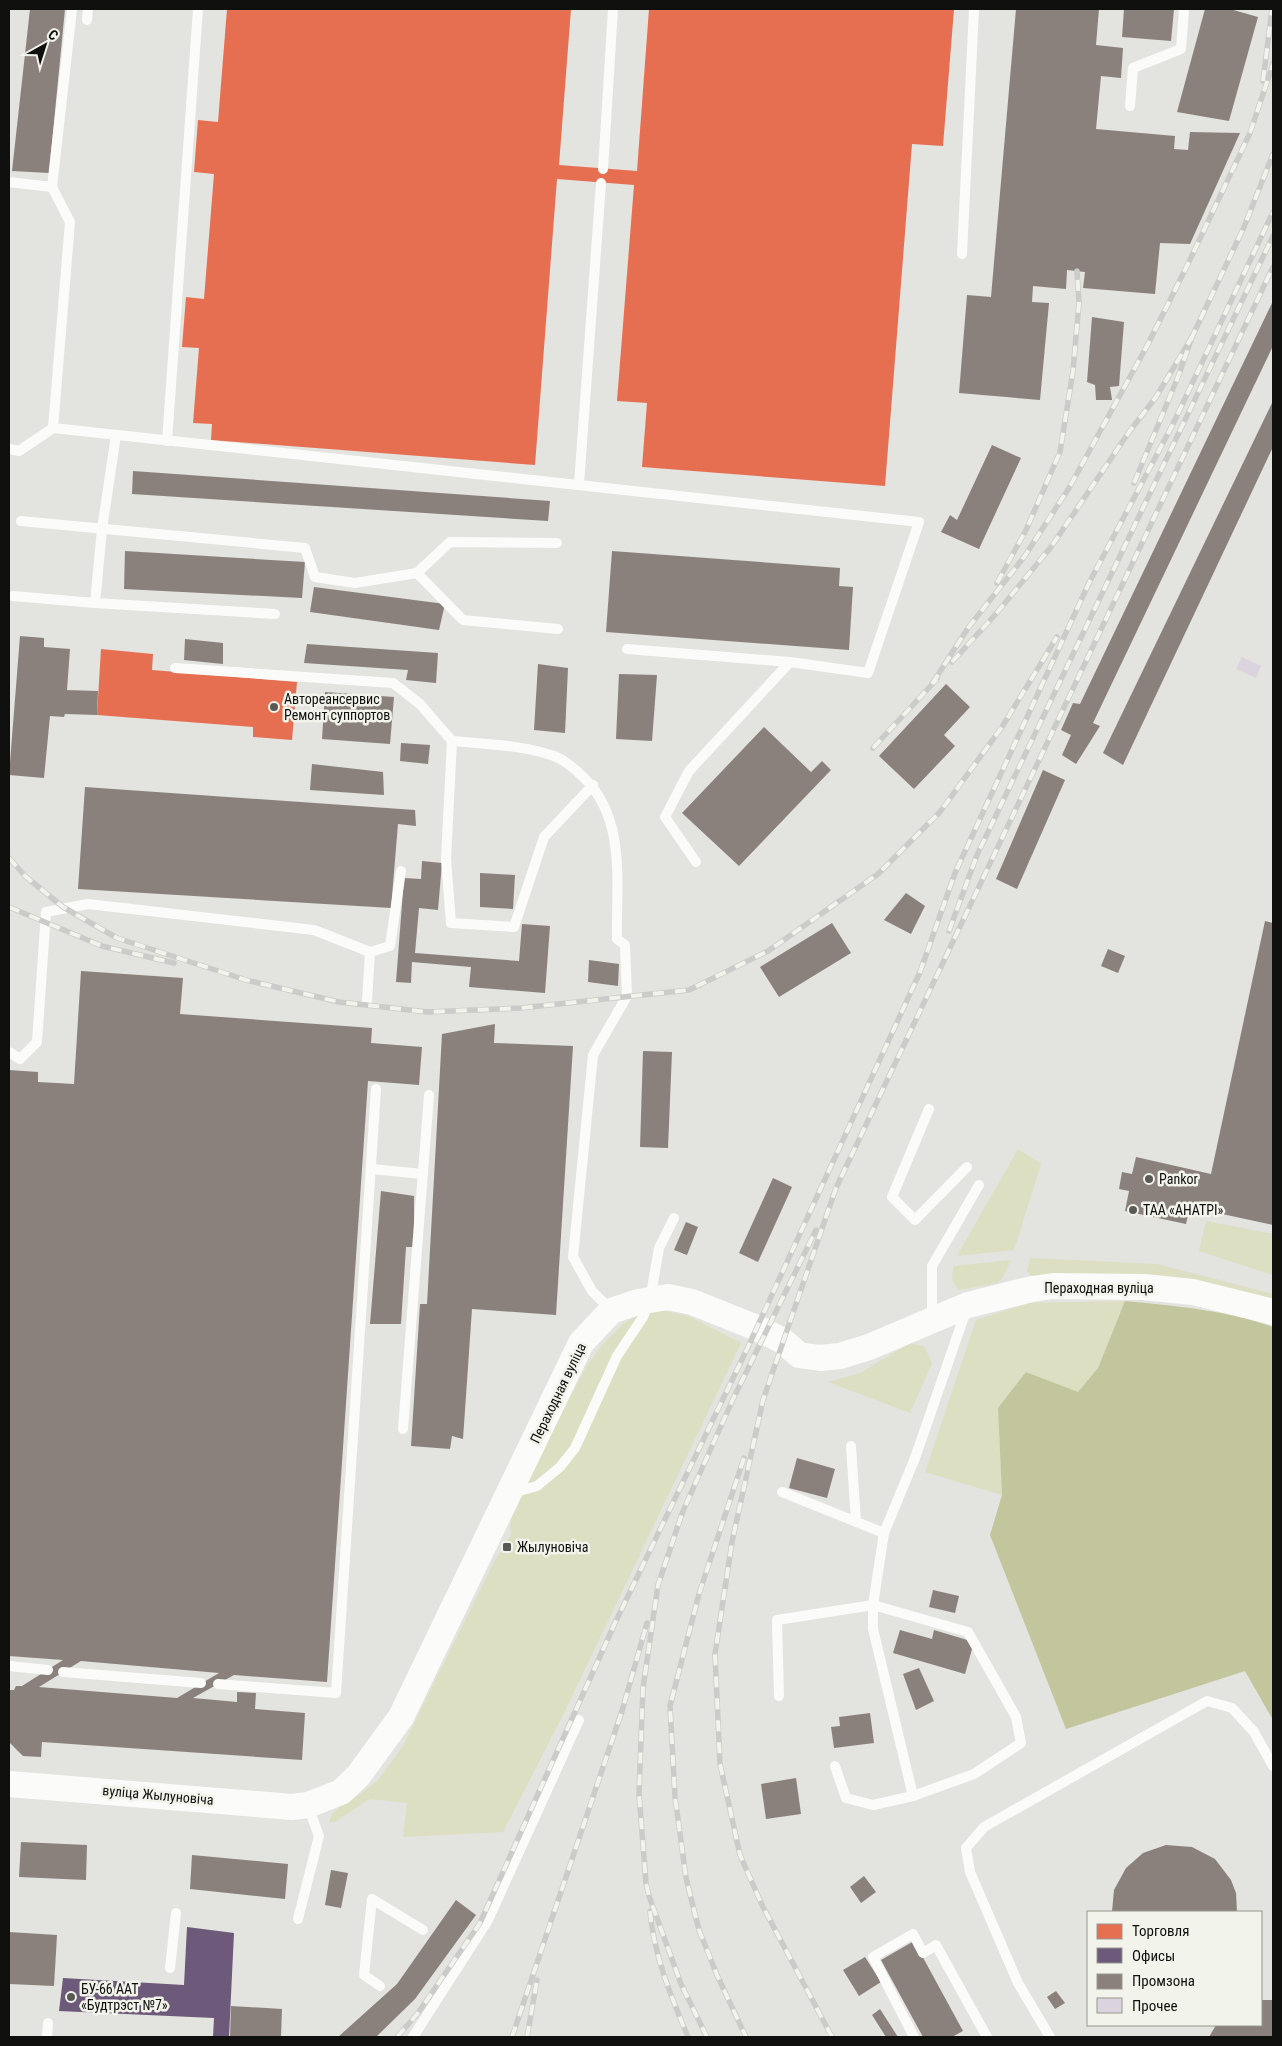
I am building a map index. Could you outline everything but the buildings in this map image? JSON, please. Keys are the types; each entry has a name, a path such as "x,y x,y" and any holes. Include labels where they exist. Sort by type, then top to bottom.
{"street":[{"name":"Пераходная вуліца","path":"308,1805 341,1792 358,1776 401,1716 581,1342 611,1311 668,1297 692,1302 783,1341 799,1355 820,1358 840,1356 869,1347 968,1305 1032,1288 1053,1286 1144,1287 1192,1292 1273,1312"},
{"name":"вуліца Жылуновіча","path":"9,1784 292,1807 308,1805"}],"lane":[{"path":"53,428 70,222 52,187 72,9"},
{"path":"87,20 88,9"},
{"path":"167,441 198,9"},
{"path":"603,169 613,9"},
{"path":"962,254 974,9"},
{"path":"1130,106 1133,68 1181,49 1184,9"},
{"path":"9,182 52,187"},
{"path":"579,484 601,183"},
{"path":"9,449 19,451 53,428 919,522 868,672 790,662 627,649"},
{"path":"95,603 102,529 116,435"},
{"path":"21,521 305,548 315,577 355,583 417,573 450,542 557,543"},
{"path":"417,573 462,620 558,629"},
{"path":"13,596 275,614"},
{"path":"696,862 665,817 689,771 790,662"},
{"path":"175,668 394,683 420,704 452,741 531,749 557,757 593,786 606,807 615,837 617,939 625,945 627,996 593,1055 573,1257 592,1291 611,1311"},
{"path":"452,741 446,859 451,923 514,927 544,837 593,786"},
{"path":"9,1052 20,1059 37,1042 46,912 88,904 314,930 370,952 390,946 400,871"},
{"path":"367,1001 370,952"},
{"path":"218,1684 336,1692 376,1089"},
{"path":"403,1429 429,1095"},
{"path":"928,1108 892,1197 915,1220 967,1167"},
{"path":"371,1169 423,1174"},
{"path":"932,1320 932,1266 978,1185"},
{"path":"509,1494 536,1486 560,1467 575,1448 617,1356 643,1318 650,1300 659,1248 674,1218"},
{"path":"913,1796 873,1629 874,1605 884,1533 915,1458 968,1305"},
{"path":"851,1446 856,1522"},
{"path":"782,1492 884,1533"},
{"path":"779,1696 777,1620 874,1605 968,1632 1016,1717 1021,1743 974,1774 913,1796 873,1805 846,1798 835,1766"},
{"path":"9,1666 48,1670"},
{"path":"63,1672 201,1683"},
{"path":"1050,2037 1015,1975 970,1872 966,1848 984,1827 1207,1701 1232,1708 1254,1732 1273,1766"},
{"path":"413,2037 488,1920 580,1720"},
{"path":"298,1919 319,1836 308,1805"},
{"path":"380,1986 364,1975 372,1899 423,1930"},
{"path":"170,1968 176,1913"},
{"path":"914,2037 873,1957 913,1934 923,1953 936,1945 987,2037"},
{"path":"48,2023 48,2037"}],"green space":[{"path":"1018,1149 1041,1164 1014,1250 957,1256"},
{"path":"1206,1221 1273,1234 1273,1275 1199,1251"},
{"path":"1030,1258 1157,1264 1273,1294 1273,1304 1035,1280 1027,1271"},
{"path":"1011,1260 1002,1279 997,1283 959,1290 952,1276 954,1266"},
{"path":"1125,1301 1098,1368 1078,1393 1026,1372 998,1408 1002,1495 925,1472 976,1320 1029,1303"},
{"path":"1125,1301 1237,1316 1273,1327 1273,1720 1245,1671 1066,1729 990,1535 1002,1495 998,1408 1026,1372 1078,1392 1098,1368"},
{"path":"659,1310 688,1316 741,1343 565,1711 503,1832 403,1837 407,1803 370,1799 335,1822 329,1822 332,1814 343,1804 359,1795 378,1780 403,1746 494,1562 511,1535 510,1513 585,1369 602,1345 623,1324 640,1314"},
{"path":"910,1343 924,1346 932,1363 910,1413 828,1382 860,1373"}],"railway":[{"path":"1263,81 1272,9"},
{"path":"932,684 968,628 1024,557 1069,488 1148,344 1186,268 1250,133 1273,64"},
{"path":"1134,483 1178,377 1192,337 1244,227 1273,154"},
{"path":"397,2037 418,2013 480,1923 615,1623 748,1347 920,972 955,873 1089,583 1173,424 1273,212"},
{"path":"949,931 977,855 1273,236"},
{"path":"832,2037 762,1905 740,1855 720,1764 715,1654 732,1542 763,1400 836,1188 1273,267"},
{"path":"997,583 1026,530 1060,452 1073,371 1079,303 1077,271"},
{"path":"952,662 995,615 1051,547 1129,432 1156,397 1192,337"},
{"path":"9,858 25,876 63,907 117,938 246,980 339,1002 428,1012 521,1008 689,990 768,951 878,874 940,812 1002,727 1057,637"},
{"path":"873,748 937,679"},
{"path":"9,907 102,946 174,963"},
{"path":"707,2037 681,1984 646,1883 639,1794 643,1688 658,1585 683,1511 734,1397 816,1230"},
{"path":"744,1458 699,1594 670,1706 675,1797 686,1878 699,1930 717,1975 746,2037"},
{"path":"512,2037 622,1711 647,1623"},
{"path":"650,1911 659,1960 688,2037"},
{"path":"527,2037 537,1980"}],"place":[{"name":"Автореансервис Ремонт суппортов","path":"274,707"},
{"name":"Pankor","path":"1149,1179"},
{"name":"ТАА «АНАТРI»","path":"1133,1210"},
{"name":"Жылуновіча","path":"507,1547"},
{"name":"БУ-66 ААТ «Будтрэст №7»","path":"71,1997"}]}
